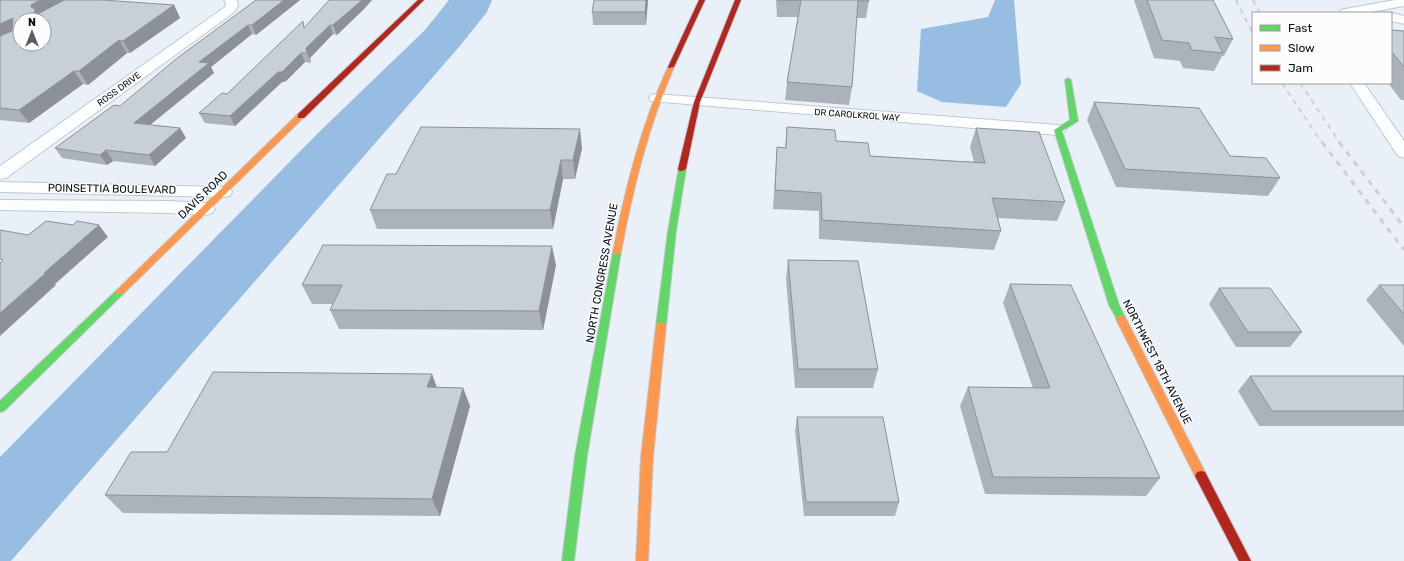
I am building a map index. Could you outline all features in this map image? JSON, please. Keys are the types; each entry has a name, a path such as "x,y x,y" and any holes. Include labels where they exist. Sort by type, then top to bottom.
{"main road":[{"name":"DAVIS ROAD","path":"0,408 421,0"},
{"name":"NORTH CONGRESS AVENUE","path":"568,561 580,456 622,229 637,160 656,98 702,0"},
{"path":"642,561 647,457 672,230 683,163 697,102 738,0"},
{"path":"1058,130 1074,121 1068,80"},
{"name":"NORTHWEST 18TH AVENUE","path":"1058,130 1114,305 1245,561"}],"street":[{"name":"ROSS DRIVE","path":"0,174 229,10 232,6 232,2 230,0"},
{"path":"1349,12 1403,1"},
{"path":"1366,8 1377,12"},
{"path":"1392,17 1404,20"},
{"path":"1359,84 1404,153"},
{"name":"DR CAROLKROL WAY","path":"656,98 1058,130"},
{"name":"POINSETTIA BOULEVARD","path":"0,187 224,192"},
{"name":"POINSETTIA BOULEVARD","path":"0,205 168,207 206,209"}],"water":[{"path":"449,0 492,0 487,12 459,47 11,561 0,561 0,457 317,134 425,30"},
{"path":"995,0 1014,0 1021,84 1006,107 942,102 917,91 921,29 988,17"}],"building":[{"path":"0,0 40,0 31,5 31,7 35,9 34,12 12,12 12,18 0,24"},
{"path":"64,0 102,0 174,5 123,41 119,40 79,71 74,71 19,110 0,108 0,36 12,31 12,52 52,52 52,12 42,12"},
{"path":"256,0 284,0 252,25 248,25 199,62 209,63 134,123 180,128 149,155 106,150 100,155 55,148 114,105 120,106 176,59"},
{"path":"329,0 362,0 333,25 330,25 306,48 307,53 301,53 282,72 278,72 230,116 199,113 222,93 227,94 303,21 304,28"},
{"path":"594,0 646,0 645,12 592,12"},
{"path":"801,0 869,0 858,1 852,87 787,82"},
{"path":"1147,0 1213,0 1233,39 1215,37 1223,53 1192,50 1189,43 1162,40"},
{"path":"1392,30 1404,31 1404,67 1392,52"},
{"path":"1094,102 1199,108 1230,156 1266,158 1280,178 1125,169"},
{"path":"421,127 580,129 573,160 561,160 550,210 370,210 387,174 396,174"},
{"path":"787,127 835,130 836,141 868,143 870,156 985,163 976,128 1039,132 1065,202 992,198 1001,231 822,220 821,193 775,190 777,147 786,148"},
{"path":"46,221 73,225 77,221 99,225 0,313 0,263 3,260 0,259 0,230 28,235"},
{"path":"323,245 552,246 539,311 330,310 342,285 302,285"},
{"path":"788,260 858,261 878,369 798,369"},
{"path":"1010,284 1071,285 1160,478 993,477 968,387 1050,388"},
{"path":"1379,285 1404,285 1404,314"},
{"path":"1219,288 1270,288 1302,332 1248,332"},
{"path":"213,372 432,374 427,387 463,388 432,499 105,495 131,452 167,452"},
{"path":"1250,376 1404,376 1404,411 1272,411"},
{"path":"797,417 883,417 899,502 806,502"}],"railway":[{"path":"1236,0 1252,32"},
{"path":"1253,0 1259,12"},
{"path":"1283,84 1322,143"},
{"path":"1301,84 1340,143"},
{"path":"1322,142 1404,250"},
{"path":"1339,142 1404,227"}],"traffic: fast":[{"path":"1068,80 1074,121 1058,130 1114,305 1121,319"},
{"path":"661,326 672,231 682,169"},
{"path":"568,561 581,456 617,252"},
{"path":"0,408 120,292"}],"traffic: slow":[{"path":"617,252 626,204 638,157 652,111 671,67"},
{"path":"120,292 301,116"},
{"path":"1121,319 1201,476"},
{"path":"642,561 647,457 661,326"}],"traffic: jam":[{"path":"301,116 421,0"},
{"path":"671,67 702,0"},
{"path":"682,169 697,102 738,0"},
{"path":"1201,476 1245,561"}]}
